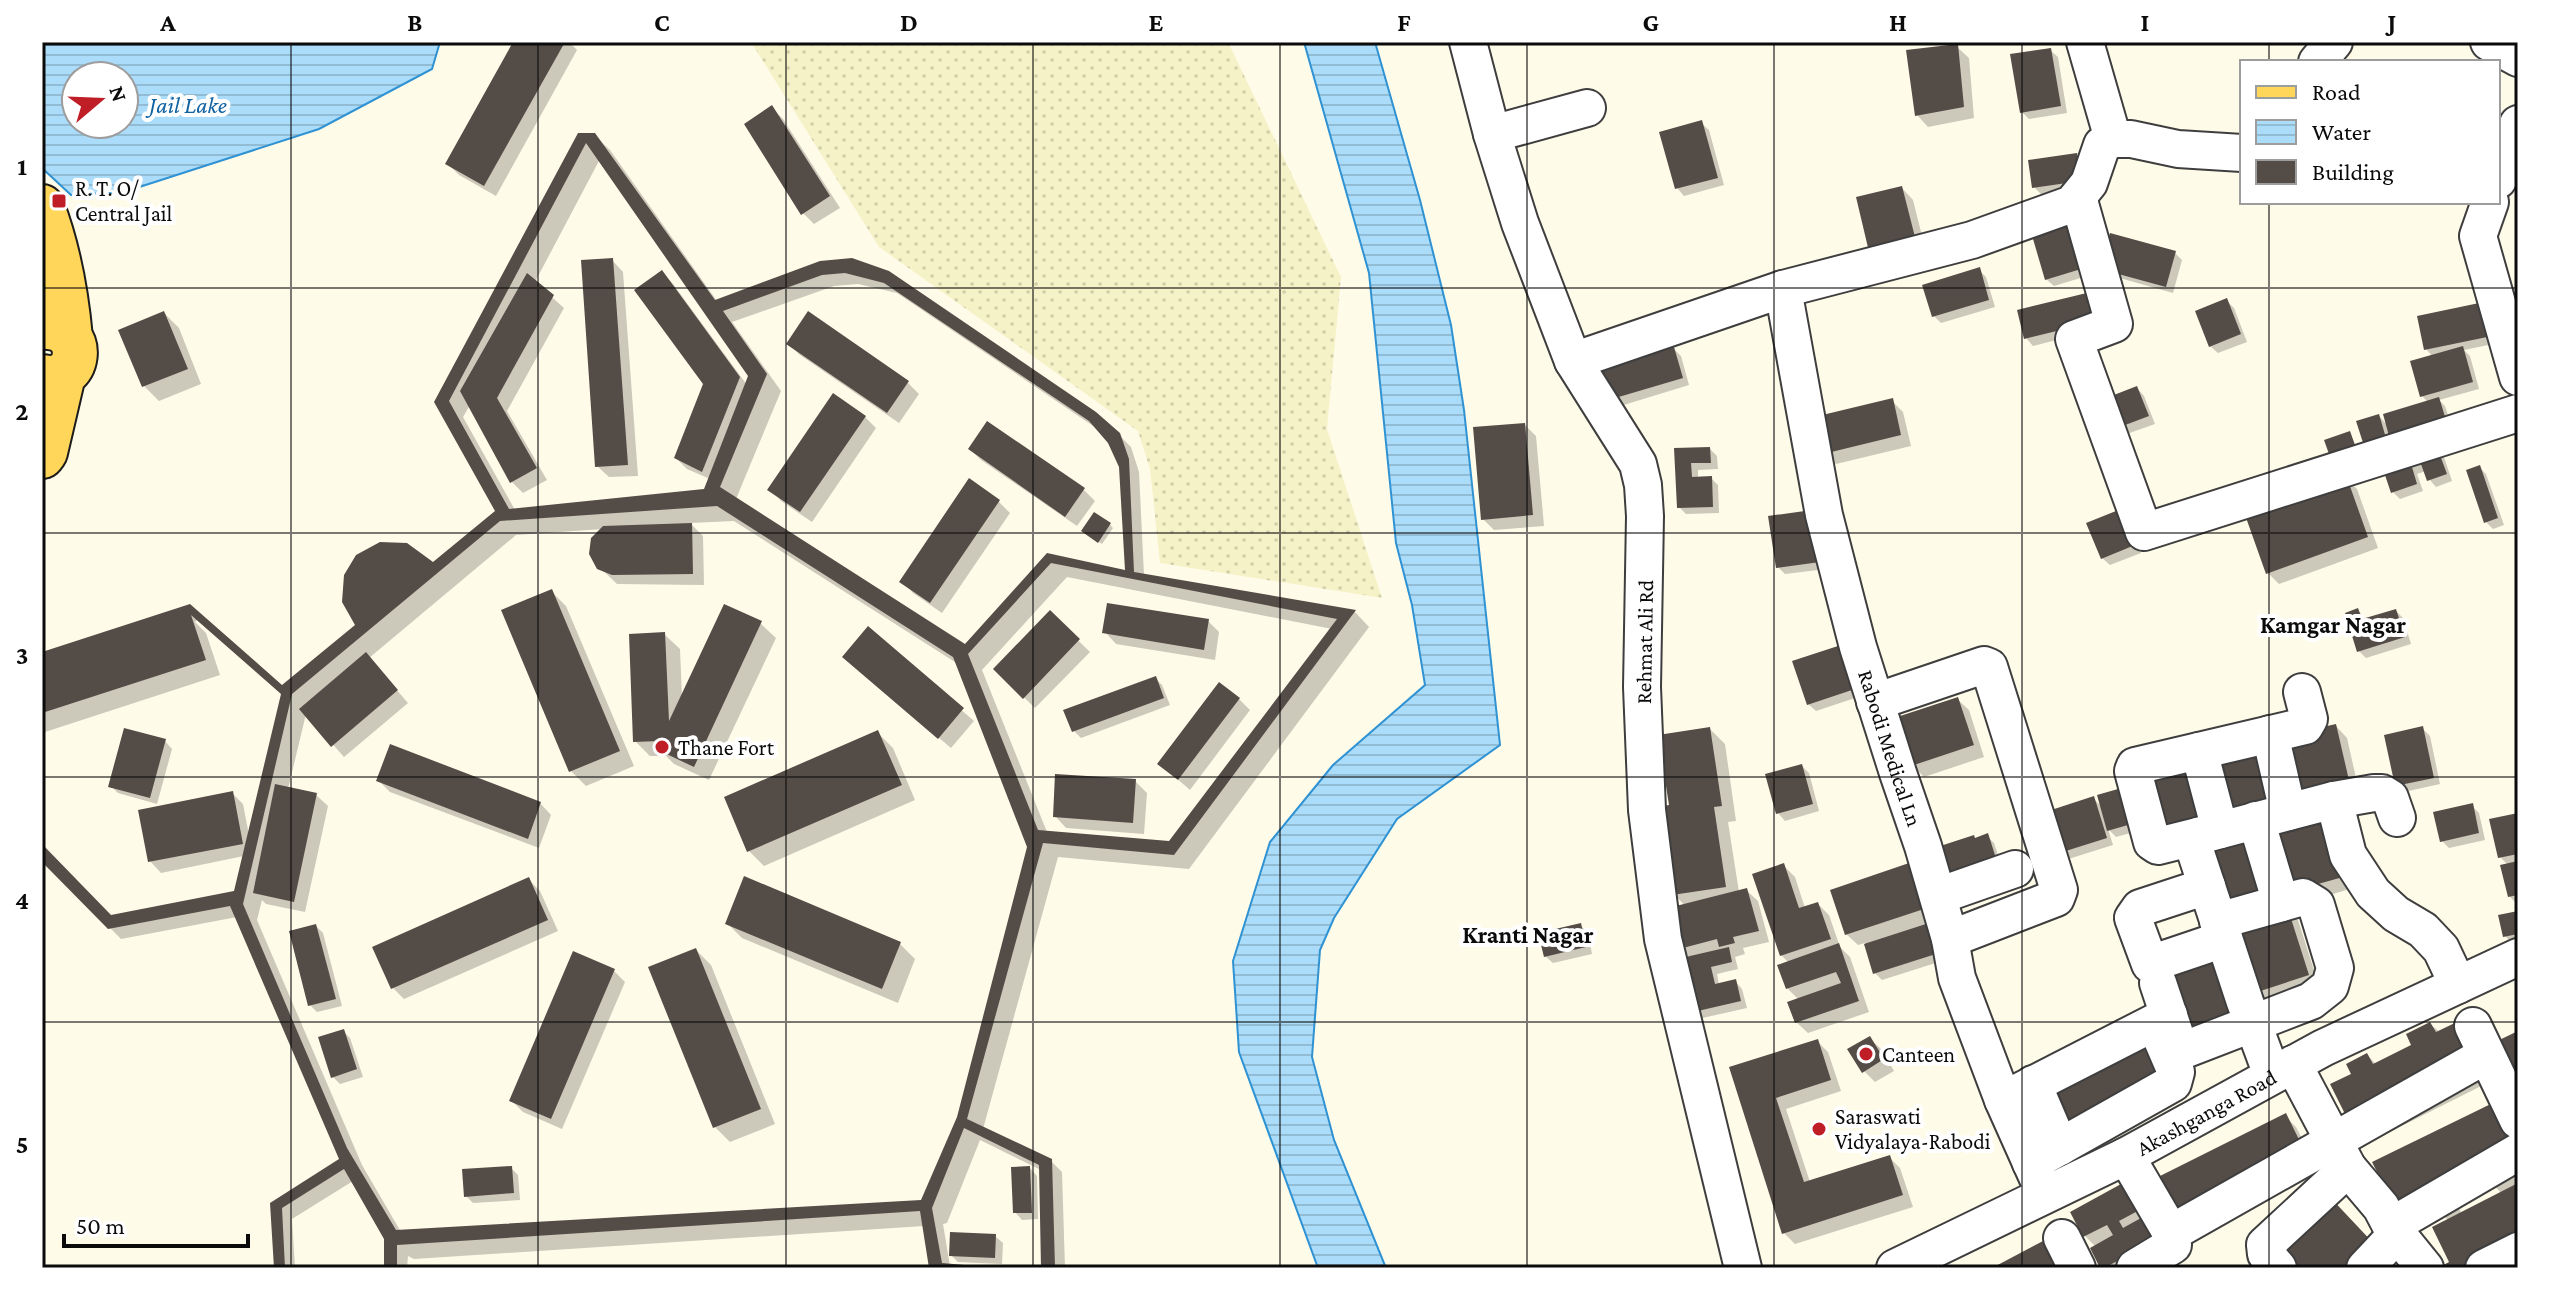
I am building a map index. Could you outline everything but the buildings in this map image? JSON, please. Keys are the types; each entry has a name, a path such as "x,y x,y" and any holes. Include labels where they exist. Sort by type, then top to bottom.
{"main road":[{"path":"42,207 52,233 67,298 54,355 45,452 42,456"}],"street":[{"name":"Rehmat Ali Rd","path":"1468,42 1520,223 1573,361 1638,464 1643,485 1642,687 1647,810 1663,939 1743,1268"},
{"path":"2085,42 2113,139"},
{"path":"2319,60 2334,42"},
{"path":"1492,134 1587,108"},
{"path":"2500,174 2518,124"},
{"path":"1573,361 1783,289 1972,240 2072,204 2089,183 2102,145 2113,139 2131,139 2178,149 2240,153"},
{"path":"2078,197 2114,324 2074,339 2144,532 2518,413"},
{"path":"2489,204 2478,236 2518,377"},
{"name":"Rabodi Medical Ln","path":"1783,289 1824,515 1875,702 1936,841 1938,896 1957,978 2018,1092 2046,1168"},
{"path":"1875,702 1984,665 1989,667 2059,890 2056,898 1950,939"},
{"path":"2302,692 2309,719 2305,726 2135,766 2133,771 2152,842 2158,846 2334,800 2382,793 2390,798 2397,818"},
{"path":"2270,734 2272,816 2281,903"},
{"path":"2199,751 2209,833"},
{"path":"2334,800 2348,855 2373,893 2396,914 2423,930 2441,949 2458,985"},
{"path":"2209,833 2193,844 2252,1023 2340,1155 2381,1207 2394,1231 2425,1268"},
{"path":"1938,896 2015,869"},
{"path":"2160,1007 2179,1046 2184,1050 2311,1001 2330,986 2335,968 2316,905 2303,897 2281,903 2150,964 2133,918 2140,908 2207,886"},
{"name":"Akashganga Road","path":"1919,1263 2046,1168 2126,1156 2282,1070 2518,957"},
{"path":"2018,1092 2160,1007"},
{"path":"2046,1168 2173,1083 2176,1072 2160,1007"},
{"path":"2278,1268 2266,1254 2265,1245 2340,1155 2480,1041 2518,1120"},
{"path":"2365,1268 2394,1231 2518,1152"},
{"path":"2171,1233 2340,1155"},
{"path":"2126,1156 2171,1233 2173,1245 2135,1268"},
{"path":"2484,1268 2518,1251"}],"shaded area":[{"path":"751,42 1228,42 1341,277 1327,429 1382,598 1160,563 1150,469 1138,431 879,247"}],"water":[{"name":"Jail Lake","path":"42,42 440,42 432,69 319,129 124,192 71,195 42,168"},
{"path":"1304,42 1375,42 1420,200 1451,325 1464,410 1500,745 1397,819 1334,918 1320,950 1312,1057 1334,1140 1386,1268 1318,1268 1239,1052 1233,961 1270,842 1333,765 1425,685 1412,605 1396,543 1369,273"}],"place":[{"name":"R. T. O/ Central Jail","path":"59,201"},
{"name":"Thane Fort","path":"662,747"},
{"name":"Canteen","path":"1866,1054"},
{"name":"Saraswati Vidyalaya-Rabodi","path":"1819,1129"}],"district":[{"name":"Kamgar Nagar","path":"2333,625"},
{"name":"Kranti Nagar","path":"1528,935"}]}
